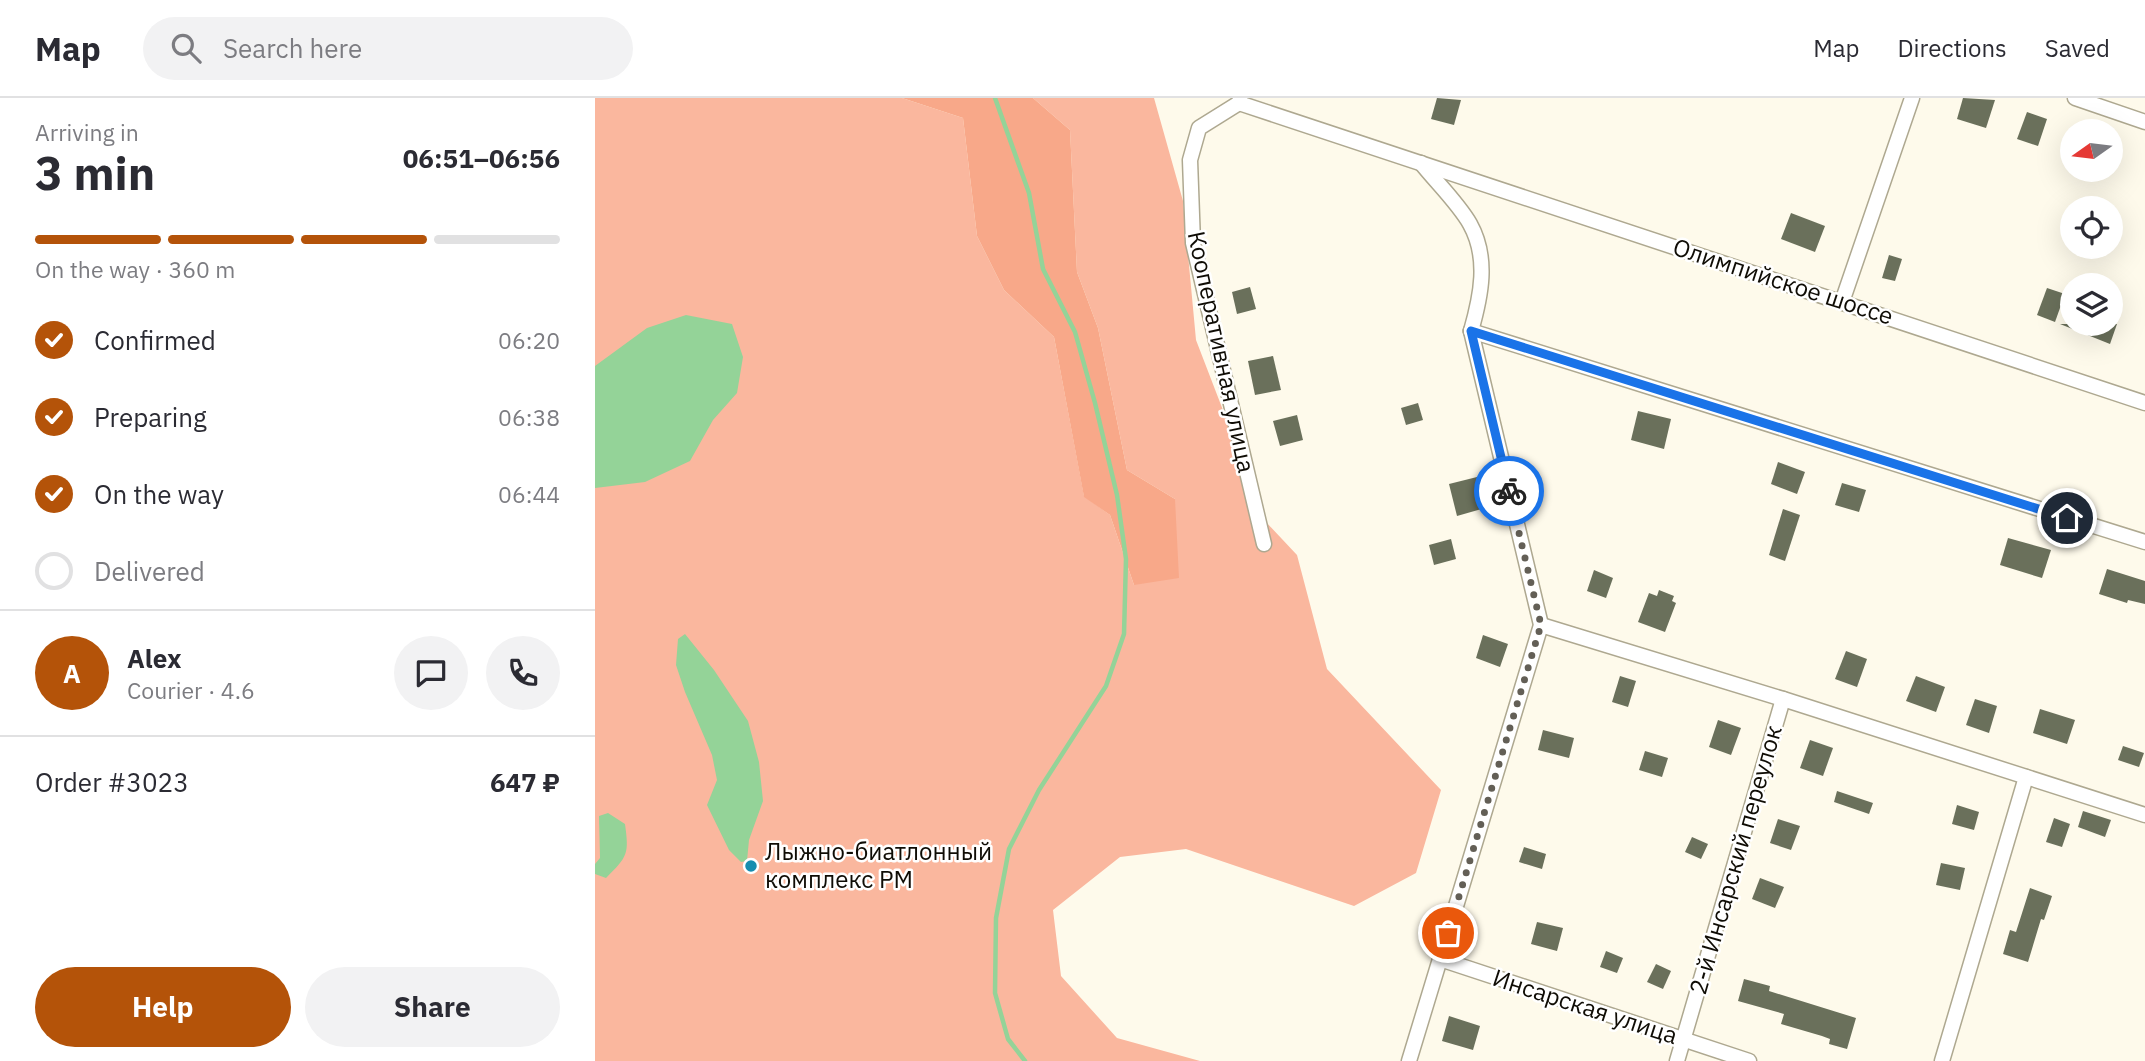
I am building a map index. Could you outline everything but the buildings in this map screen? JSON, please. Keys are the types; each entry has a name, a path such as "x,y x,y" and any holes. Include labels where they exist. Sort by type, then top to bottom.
{"street":[{"path":"1842,302 1912,98"},
{"path":"2075,98 2145,122"},
{"name":"Олимпийское шоссе","path":"1240,101 2145,402"},
{"name":"Кооперативная улица","path":"1240,101 1199,128 1190,160 1193,243 1264,544"},
{"path":"1409,1061 1541,625 1471,331 1481,296 1481,255 1470,224 1421,162"},
{"path":"1471,331 2145,542"},
{"path":"1541,625 2145,815"},
{"name":"2-й Инсарский переулок","path":"1677,1061 1783,699"},
{"path":"1942,1061 2026,777"},
{"name":"Инсарская улица","path":"1440,959 1749,1061"}],"shaded area":[{"path":"595,98 902,98 963,118 977,236 1004,290 1054,337 1084,496 1110,515 1134,585 1175,499 1127,470 1098,328 1077,272 1070,130 1033,98 1154,98 1183,201 1196,340 1266,522 1297,555 1327,669 1441,790 1416,873 1354,906 1186,849 1120,857 1053,910 1061,976 1117,1038 1200,1061 595,1061"},
{"path":"902,98 1033,98 1070,130 1077,272 1098,328 1127,470 1175,499 1179,578 1134,585 1110,515 1084,497 1054,337 1004,290 977,236 963,118"},
{"path":"686,315 732,324 743,357 737,393 713,420 690,461 645,482 595,488 595,366 647,328"},
{"path":"685,634 714,670 748,721 759,762 763,801 749,840 747,861 741,862 729,850 707,805 717,780 712,755 676,665 678,639"},
{"path":"608,813 625,824 627,848 623,859 606,878 595,874 595,864 600,858 599,816"}],"waterway":[{"path":"995,98 1029,193 1043,269 1075,332 1117,495 1126,559 1124,634 1106,686 1039,790 1009,849 996,918 995,993 1008,1039 1025,1061"}],"way so far":[{"path":"1448,933 1541,625 1509,491"}],"place":[{"name":"Лыжно-биатлонный комплекс РМ","path":"751,866"}],"route":[{"path":"1509,491 1471,331 2067,518"}]}
